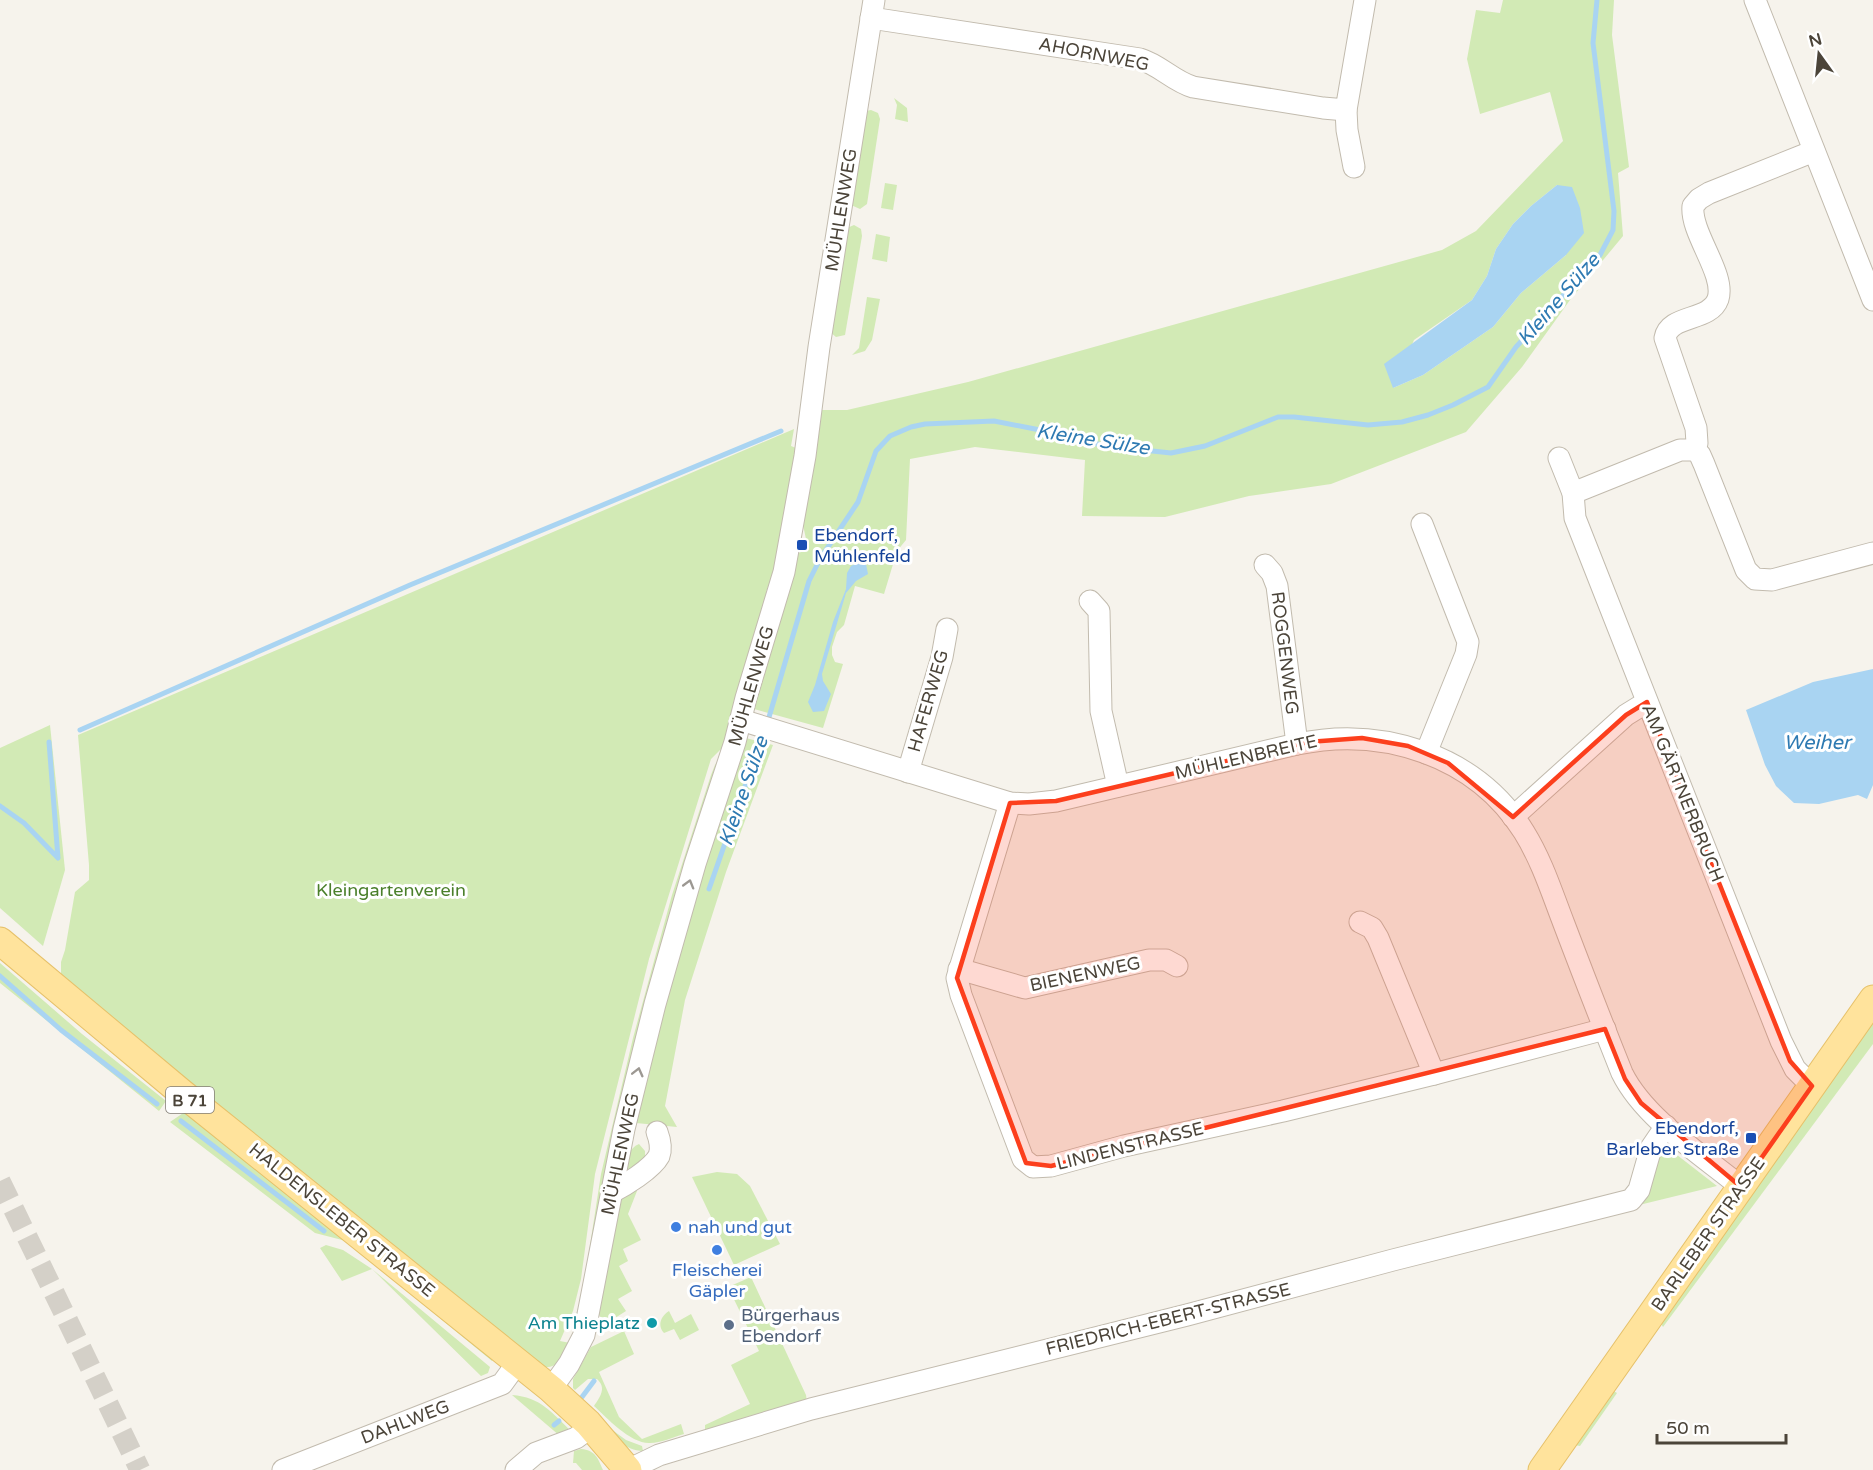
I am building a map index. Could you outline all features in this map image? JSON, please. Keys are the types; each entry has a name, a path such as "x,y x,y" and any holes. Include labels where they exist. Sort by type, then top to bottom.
{"main road":[{"name":"HALDENSLEBER STRASSE","path":"0,941 45,981 174,1086 556,1393 587,1422 628,1470"},
{"name":"BARLEBER STRASSE","path":"1542,1470 1873,999"}],"street":[{"path":"1354,167 1346,110 1365,0"},
{"path":"1755,0 1873,300"},
{"name":"AHORNWEG","path":"873,9 1140,59 1193,87 1346,110"},
{"name":"MÜHLENWEG","path":"556,1393 584,1335 624,1129 667,958 757,724 805,456 819,347 873,9"},
{"path":"1695,450 1696,428 1665,338 1666,332 1671,327 1708,311 1718,297 1719,285 1694,219 1693,206 1698,199 1709,193 1814,151"},
{"path":"1574,493 1680,450 1695,450 1704,464 1746,570 1753,578 1764,581 1773,580 1873,553"},
{"name":"AM GÄRTNERBRUCH","path":"1559,458 1574,493 1575,518 1790,1061 1812,1086"},
{"path":"1422,524 1468,642 1466,654 1426,753"},
{"name":"ROGGENWEG","path":"1265,565 1272,573 1277,586 1297,744"},
{"path":"1090,601 1099,611 1101,711 1118,786"},
{"name":"HAFERWEG","path":"908,772 942,657 947,629"},
{"path":"1513,818 1626,715 1647,702"},
{"name":"MÜHLENBREITE","path":"757,724 1010,803 1050,802 1297,744 1323,740 1362,738 1408,746 1448,763 1480,784 1524,832 1542,868 1628,1085 1641,1103 1666,1126 1741,1187"},
{"name":"LINDENSTRASSE","path":"1010,803 959,969 958,983 1023,1159 1033,1167 1051,1166 1124,1146 1434,1074 1605,1029"},
{"path":"1360,921 1372,928 1378,938 1434,1074"},
{"name":"BIENENWEG","path":"959,969 1025,988 1149,960 1166,960 1177,966"},
{"name":"FRIEDRICH-EBERT-STRASSE","path":"628,1470 658,1455 811,1409 1631,1200 1639,1190 1651,1148 1666,1126"},
{"path":"612,1192 639,1175 658,1157 661,1144 657,1132"},
{"name":"DAHLWEG","path":"283,1470 502,1384 518,1362"},
{"path":"516,1470 536,1453 576,1438 587,1422"}],"highlighted area":[{"path":"1647,702 1790,1061 1812,1086 1741,1187 1641,1103 1625,1079 1605,1029 1051,1166 1026,1163 957,978 1010,803 1056,801 1308,742 1362,738 1408,746 1448,763 1513,817 1626,715"}],"green space":[{"path":"1503,0 1614,0 1612,35 1629,167 1618,173 1623,236 1570,300 1522,367 1466,432 1331,484 1249,496 1165,517 1082,516 1085,460 975,447 910,459 906,540 897,551 884,594 855,586 844,625 837,632 832,647 835,662 843,664 823,728 754,709 797,554 805,550 806,539 803,525 821,410 847,410 968,382 1442,250 1476,231 1563,141 1550,92 1480,114 1467,59 1476,10 1500,13","holes":["1557,185 1566,255 1521,293 1493,327 1423,375 1393,388 1414,340 1472,300 1487,276 1496,249 1513,224"]},
{"path":"894,98 907,108 908,122 895,119 897,105"},
{"path":"871,110 878,113 880,119 867,204 860,209 851,205 866,111"},
{"path":"885,183 897,185 893,210 881,208"},
{"path":"854,225 861,229 862,236 845,335 836,337 830,332 847,228"},
{"path":"876,234 890,237 887,262 872,259"},
{"path":"867,297 880,299 872,340 865,351 852,355 859,348"},
{"name":"Kleingartenverein","path":"794,429 791,446 796,448 775,583 768,587 766,592 768,593 723,747 711,759 649,959 595,1174 581,1279 573,1311 560,1341 570,1343 556,1364 542,1367 201,1097 61,976 61,962 75,892 89,880 78,735"},
{"path":"50,725 65,870 43,946 0,908 0,748"},
{"path":"742,737 773,745 726,872 685,1000 665,1106 677,1127 636,1123 632,1115"},
{"path":"725,750 671,909 672,924 578,1328 573,1325 583,1291 601,1174 633,1038 672,895 711,775"},
{"path":"0,963 82,1034 166,1101 159,1111 0,983"},
{"path":"1873,1013 1873,1044 1663,1327 1658,1319"},
{"path":"189,1109 493,1358 492,1361 346,1241 315,1233 170,1122"},
{"path":"639,1144 645,1151 645,1158 626,1177 628,1154"},
{"path":"1668,1148 1717,1186 1635,1206 1660,1152"},
{"path":"717,1172 737,1174 750,1186 780,1244 734,1265 692,1177"},
{"path":"626,1190 637,1191 628,1214 641,1240 623,1249 628,1261 619,1266 632,1291 618,1299 626,1311 608,1320 602,1319 596,1311 611,1217"},
{"path":"326,1245 343,1250 372,1269 342,1281 320,1248"},
{"path":"372,1269 490,1367 488,1373 481,1376"},
{"path":"751,1277 806,1395 807,1403 705,1430 705,1425 750,1404 731,1365 759,1351 728,1287"},
{"path":"669,1311 675,1323 691,1314 699,1330 680,1340 674,1329 664,1333 661,1321"},
{"path":"624,1331 634,1354 599,1372 619,1417 642,1439 681,1424 684,1434 654,1443 635,1439 627,1435 594,1406 602,1389 597,1379 588,1379 575,1390 573,1388 573,1379 591,1347"},
{"path":"1610,1389 1617,1393 1580,1446 1574,1445"},
{"path":"512,1395 522,1396 538,1403 552,1412 572,1432 560,1436"},
{"path":"604,1424 626,1440 642,1446 643,1451 626,1446"},
{"path":"581,1449 595,1455 603,1470 582,1470 576,1463 573,1463 574,1451"}],"water":[{"path":"1557,185 1572,187 1580,208 1584,233 1566,255 1521,293 1493,327 1423,375 1393,388 1384,364 1472,300 1487,276 1496,249 1513,224"},
{"path":"865,559 868,574 856,581 846,593 822,674 823,681 831,694 824,711 813,712 808,702 833,622 846,589 847,573 851,566"},
{"name":"Weiher","path":"1873,669 1873,785 1867,799 1858,795 1819,804 1794,803 1776,786 1765,765 1746,710 1813,682"}],"waterway":[{"name":"Kleine Sülze","path":"767,724 809,581 820,559 858,502 876,451 890,436 925,424 994,421 1106,446 1171,453 1205,446 1278,417 1368,425 1402,422 1453,405 1488,387 1516,347 1600,255 1613,230 1614,211 1593,43 1597,0"},
{"path":"80,730 410,585 781,431"},
{"name":"Kleine Sülze","path":"709,889 764,732"},
{"path":"0,806 24,823 58,858 49,742"},
{"path":"0,976 61,1030 157,1104"},
{"path":"181,1121 324,1231"},
{"name":"Kleine Sülze","path":"582,1397 594,1381"},
{"name":"Kleine Sülze","path":"554,1425 559,1421"}],"tunnel":[{"path":"0,1181 140,1470"}],"place":[{"name":"Ebendorf, Mühlenfeld","path":"802,545"},
{"name":"Ebendorf, Barleber Straße","path":"1751,1138"},
{"name":"nah und gut","path":"676,1227"},
{"name":"Fleischerei Gäpler","path":"717,1250"},
{"name":"Am Thieplatz","path":"652,1323"},
{"name":"Bürgerhaus Ebendorf","path":"729,1325"}]}
